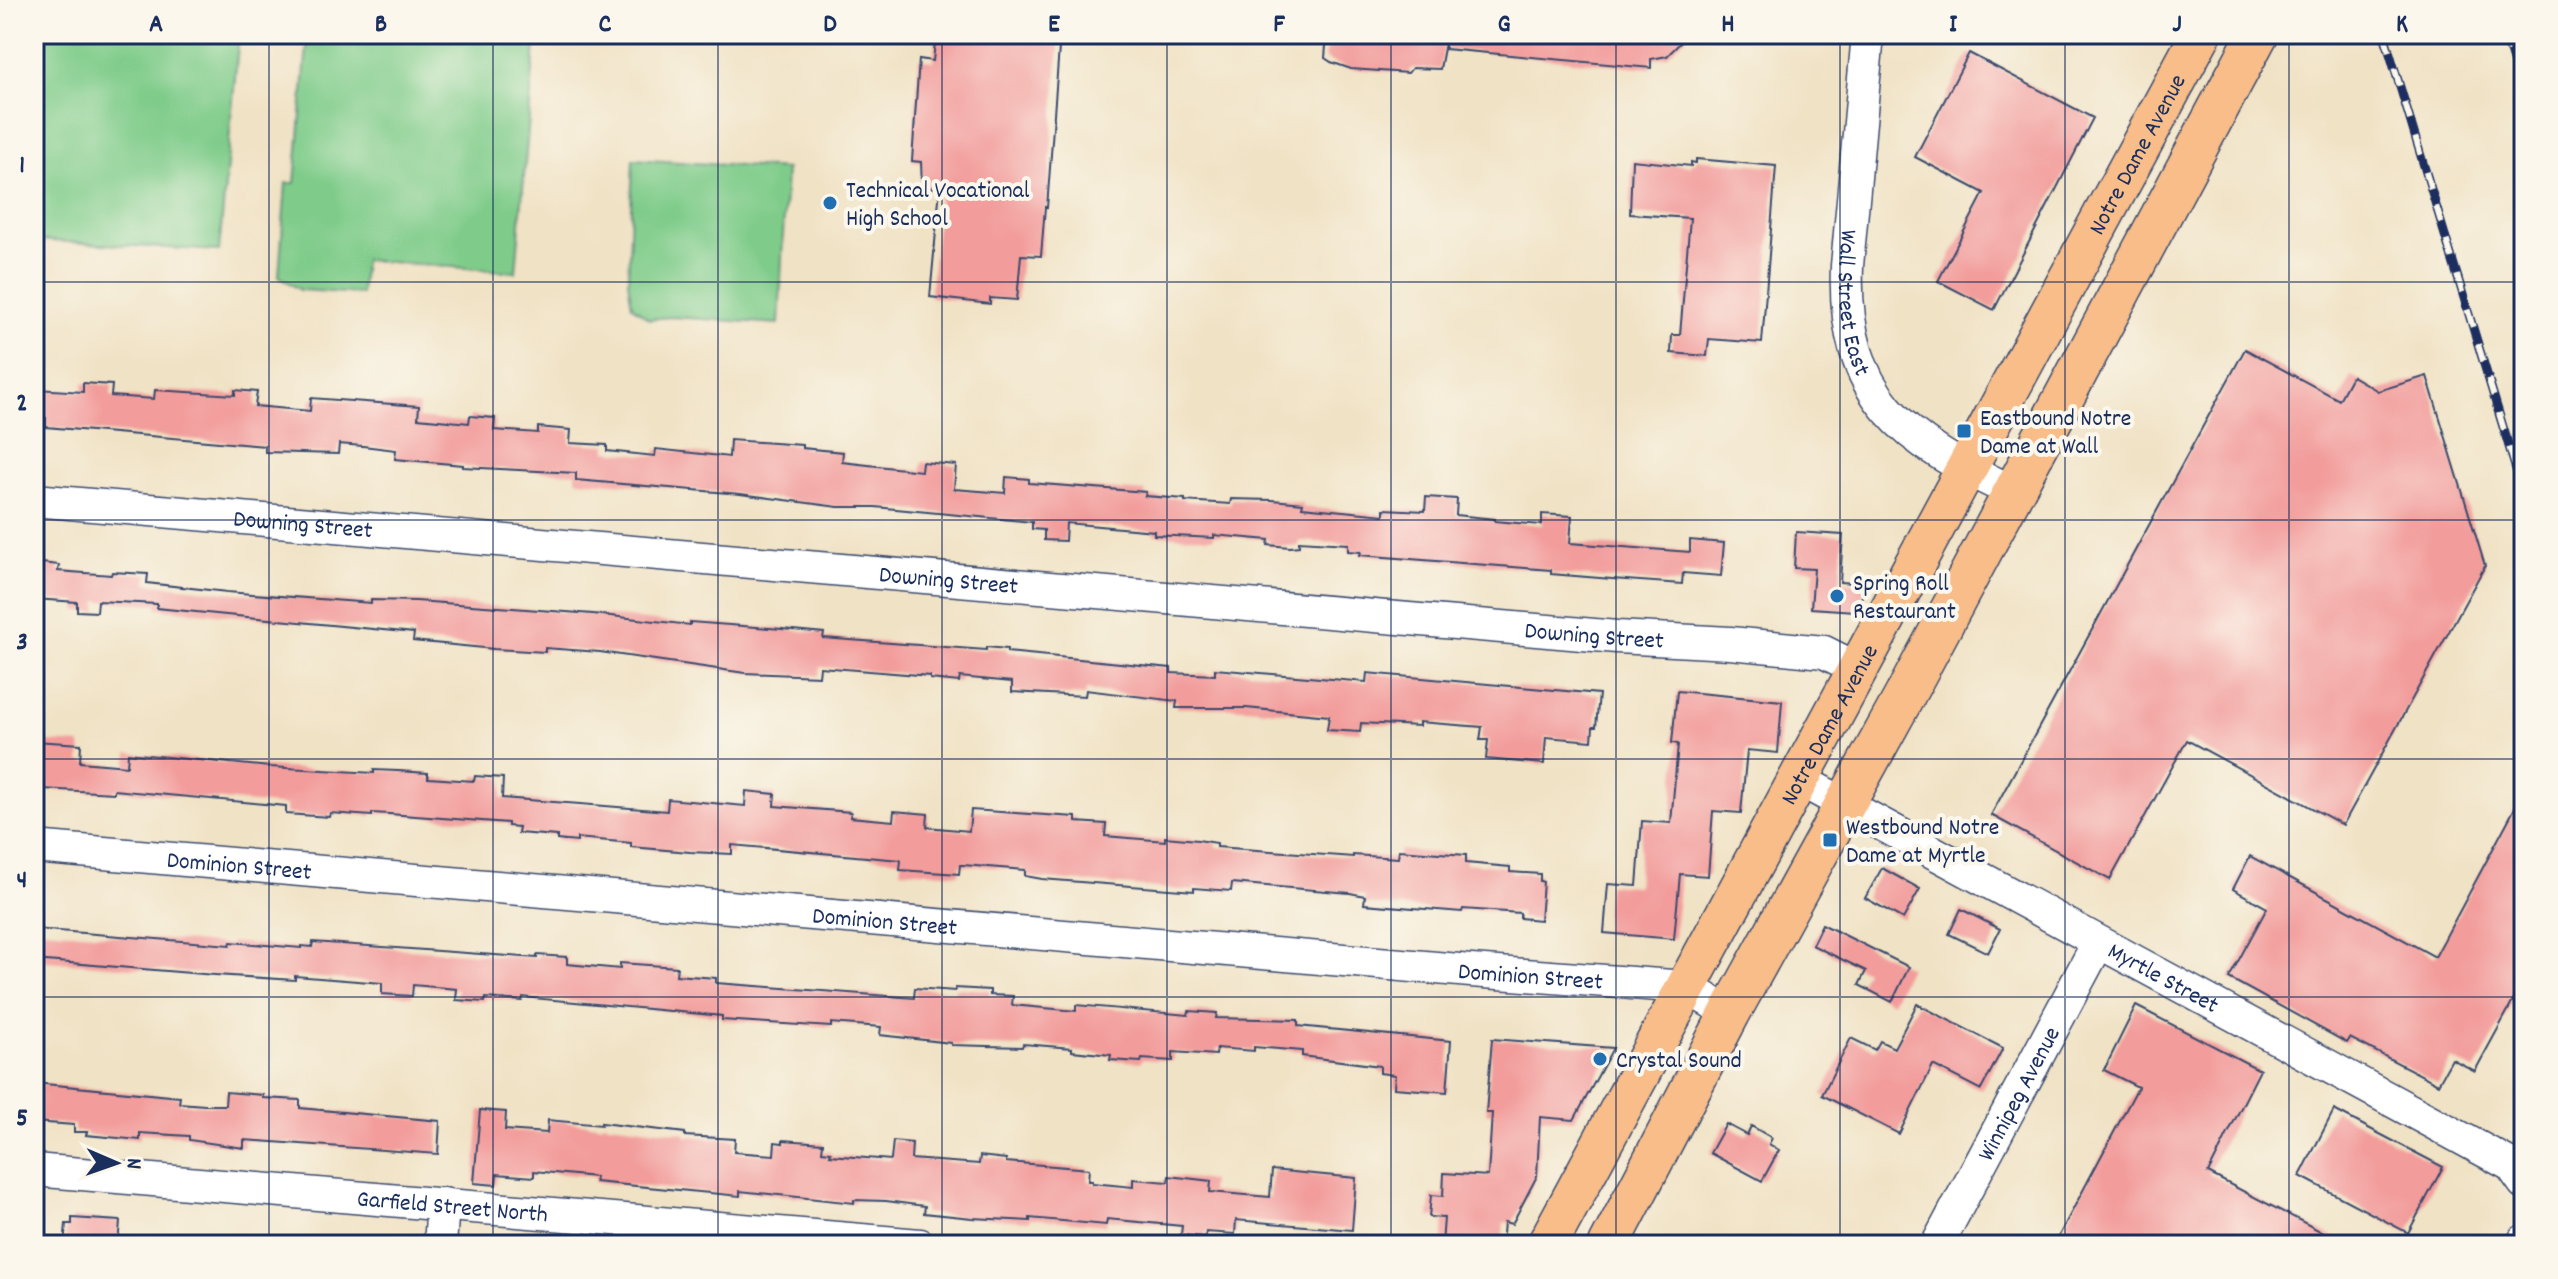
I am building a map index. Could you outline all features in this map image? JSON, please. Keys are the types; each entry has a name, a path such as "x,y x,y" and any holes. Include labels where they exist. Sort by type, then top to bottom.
{"main road":[{"name":"Notre Dame Avenue","path":"1547,1245 1965,470 2177,53 2201,34"},
{"path":"1609,1245 1730,1013 2014,492 2258,34"}],"street":[{"name":"Wall Street East","path":"1868,34 1846,298 1849,328 1864,376 1889,413 1925,445 1965,470 2014,492"},
{"name":"Downing Street","path":"34,500 1601,635 1746,644 1824,652 1858,669"},
{"name":"Myrtle Street","path":"1798,779 2511,1165 2524,1183"},
{"name":"Dominion Street","path":"34,847 1686,987 1730,1013"},
{"name":"Winnipeg Avenue","path":"1937,1245 2098,943"},
{"name":"Garfield Street North","path":"34,1170 920,1245"},
{"path":"440,1245 443,1204"}],"green space":[{"path":"34,34 239,34 219,251 34,240"},
{"path":"308,34 536,34 516,272 364,260 361,294 300,290 279,276 286,183 295,183"},
{"path":"633,159 786,169 779,324 671,317 649,319 632,306 628,281"}],"building":[{"path":"936,34 1060,34 1041,256 1021,255 1017,300 990,298 990,304 930,297 940,188 922,187 921,162 912,161 919,59 933,61"},
{"path":"1327,34 1689,34 1667,56 1651,59 1651,68 1445,49 1445,43 1440,69 1412,68 1408,73 1351,69 1331,62 1325,58"},
{"path":"1969,53 2093,118 1994,310 1938,281 1984,193 1915,157"},
{"path":"1696,159 1776,166 1762,343 1709,339 1707,356 1671,353 1672,335 1680,335 1690,218 1630,214 1632,160 1691,166"},
{"path":"2245,349 2339,400 2352,376 2378,391 2427,376 2485,566 2343,825 2187,740 2110,880 1991,815"},
{"path":"83,383 112,385 111,396 154,399 155,390 235,395 235,390 257,392 255,406 310,411 311,398 419,406 418,418 469,423 470,416 495,418 494,430 538,433 538,427 571,430 570,443 607,445 607,451 655,456 656,449 729,457 730,440 802,445 802,448 843,452 842,462 921,471 922,462 956,465 954,489 1005,493 1006,477 1029,479 1029,483 1146,492 1145,496 1185,501 1230,504 1231,499 1272,500 1303,503 1302,507 1384,515 1384,509 1425,511 1426,497 1457,499 1456,515 1495,521 1542,525 1542,514 1572,516 1570,543 1690,552 1690,540 1724,543 1721,576 1683,573 1682,584 1612,579 1551,574 1551,570 1360,555 1361,552 1348,551 1348,544 1299,541 1299,546 1290,547 1268,545 1269,540 1214,535 1214,538 1154,535 1154,531 1066,523 1065,541 1044,540 1044,530 1032,529 1032,522 875,507 838,507 740,494 576,480 576,473 463,467 395,459 396,450 363,446 339,444 338,454 265,452 265,446 46,427 46,418 34,418 37,389 83,392"},
{"path":"1796,532 1843,535 1840,582 1868,584 1855,611 1811,608 1814,569 1794,568"},
{"path":"34,562 59,565 58,571 148,574 147,583 227,592 371,603 371,600 416,601 593,614 690,625 690,622 782,629 824,633 823,638 1007,649 1007,652 1171,668 1171,673 1215,675 1215,669 1366,682 1367,673 1599,694 1596,727 1593,727 1592,741 1546,737 1544,764 1486,759 1488,740 1480,740 1482,727 1419,722 1419,726 1361,723 1360,732 1327,730 1329,716 1246,708 1176,708 1177,701 1086,690 1085,696 1012,692 1012,682 960,677 959,682 930,679 930,676 820,667 819,676 745,673 600,652 545,648 545,652 494,649 413,641 414,633 157,608 157,604 98,601 97,612 77,611 77,602 34,599"},
{"path":"1677,691 1782,701 1778,753 1747,750 1741,813 1713,811 1708,876 1680,874 1674,939 1604,933 1608,884 1637,886 1642,821 1671,823 1678,744 1672,743"},
{"path":"34,741 81,744 80,762 127,766 128,753 270,767 428,773 428,778 474,781 475,776 503,778 502,798 667,811 668,799 745,806 746,791 775,794 774,806 851,812 850,817 893,821 894,811 928,814 927,827 969,831 971,810 1076,817 1076,822 1106,824 1105,836 1165,841 1165,837 1198,840 1217,843 1217,847 1353,857 1398,858 1399,850 1466,855 1466,863 1510,867 1510,872 1540,874 1540,881 1543,882 1540,920 1520,918 1520,913 1364,904 1365,896 1350,893 1232,883 1231,891 1194,888 1194,891 1042,879 1025,876 1025,870 963,865 960,865 959,874 900,870 901,860 732,845 732,854 690,852 577,838 577,842 557,840 557,836 518,833 519,827 508,826 508,823 372,813 372,816 330,813 329,817 286,814 286,806 114,790 114,793 43,789 34,786"},
{"path":"2524,791 2524,981 2475,1071 2452,1059 2438,1084 2350,1038 2347,1043 2229,978 2267,908 2233,889 2250,856 2435,957"},
{"path":"1882,868 1920,889 1903,919 1865,898"},
{"path":"1961,909 2000,929 1988,953 1949,934"},
{"path":"1822,924 1909,967 1892,1002 1859,985 1866,971 1812,945"},
{"path":"34,929 230,945 231,942 301,948 312,947 313,942 537,958 537,955 567,957 567,964 620,969 620,963 677,967 676,975 716,978 716,983 914,998 915,988 990,990 990,995 1013,996 1012,1005 1076,1011 1076,1005 1188,1015 1189,1011 1217,1013 1216,1018 1298,1020 1298,1026 1451,1041 1447,1092 1394,1088 1395,1075 1380,1073 1380,1066 1302,1056 1302,1051 1217,1048 1216,1055 1173,1052 1173,1061 1110,1060 1111,1055 1072,1051 1072,1048 1023,1044 1022,1047 951,1045 880,1035 881,1027 722,1020 722,1016 523,997 522,1001 486,998 485,1002 456,1000 457,989 413,985 412,996 382,994 382,983 295,976 295,980 215,975 34,960"},
{"path":"1917,1004 2003,1048 1981,1090 1933,1065 1899,1134 1822,1095 1851,1038 1875,1050 1880,1041 1894,1048"},
{"path":"2136,1006 2260,1070 2208,1173 2347,1245 2054,1245 2138,1087 2104,1070"},
{"path":"1492,1039 1613,1048 1574,1120 1540,1117 1537,1176 1512,1224 1504,1222 1502,1245 1442,1245 1444,1218 1429,1217 1431,1195 1443,1196 1444,1173 1488,1176 1492,1113 1486,1113"},
{"path":"34,1083 180,1097 179,1103 205,1105 225,1105 226,1092 263,1095 263,1098 300,1100 300,1108 440,1121 438,1154 244,1140 244,1148 189,1140 189,1136 140,1133 140,1140 86,1135 87,1132 74,1132 74,1125 34,1122"},
{"path":"480,1110 506,1112 505,1130 547,1133 548,1120 601,1123 685,1133 685,1136 735,1139 734,1152 774,1155 775,1142 783,1143 783,1140 823,1143 822,1151 831,1152 830,1155 891,1160 893,1141 912,1143 911,1159 979,1164 980,1156 1006,1159 1006,1162 1089,1169 1088,1181 1092,1183 1133,1187 1133,1179 1168,1182 1169,1176 1211,1181 1210,1192 1270,1197 1272,1170 1356,1178 1352,1230 1236,1220 1235,1234 1206,1232 1205,1237 1181,1235 1182,1226 1107,1219 1106,1225 1030,1218 1030,1221 972,1218 924,1213 925,1206 886,1201 854,1200 854,1203 740,1191 740,1196 595,1182 595,1177 534,1171 534,1177 497,1174 496,1185 474,1183"},
{"path":"2334,1110 2443,1167 2408,1233 2300,1176"},
{"path":"1726,1124 1747,1135 1751,1126 1772,1138 1769,1144 1779,1150 1762,1181 1710,1153"},
{"path":"72,1218 120,1221 118,1245 64,1245 66,1224 72,1224"}],"railway":[{"path":"2384,34 2524,496"},
{"path":"2505,34 2524,97"}],"place":[{"name":"Technical Vocational High School","path":"830,203"},
{"name":"Eastbound Notre Dame at Wall","path":"1964,431"},
{"name":"Spring Roll Restaurant","path":"1837,596"},
{"name":"Westbound Notre Dame at Myrtle","path":"1830,840"},
{"name":"Crystal Sound","path":"1600,1059"}]}
